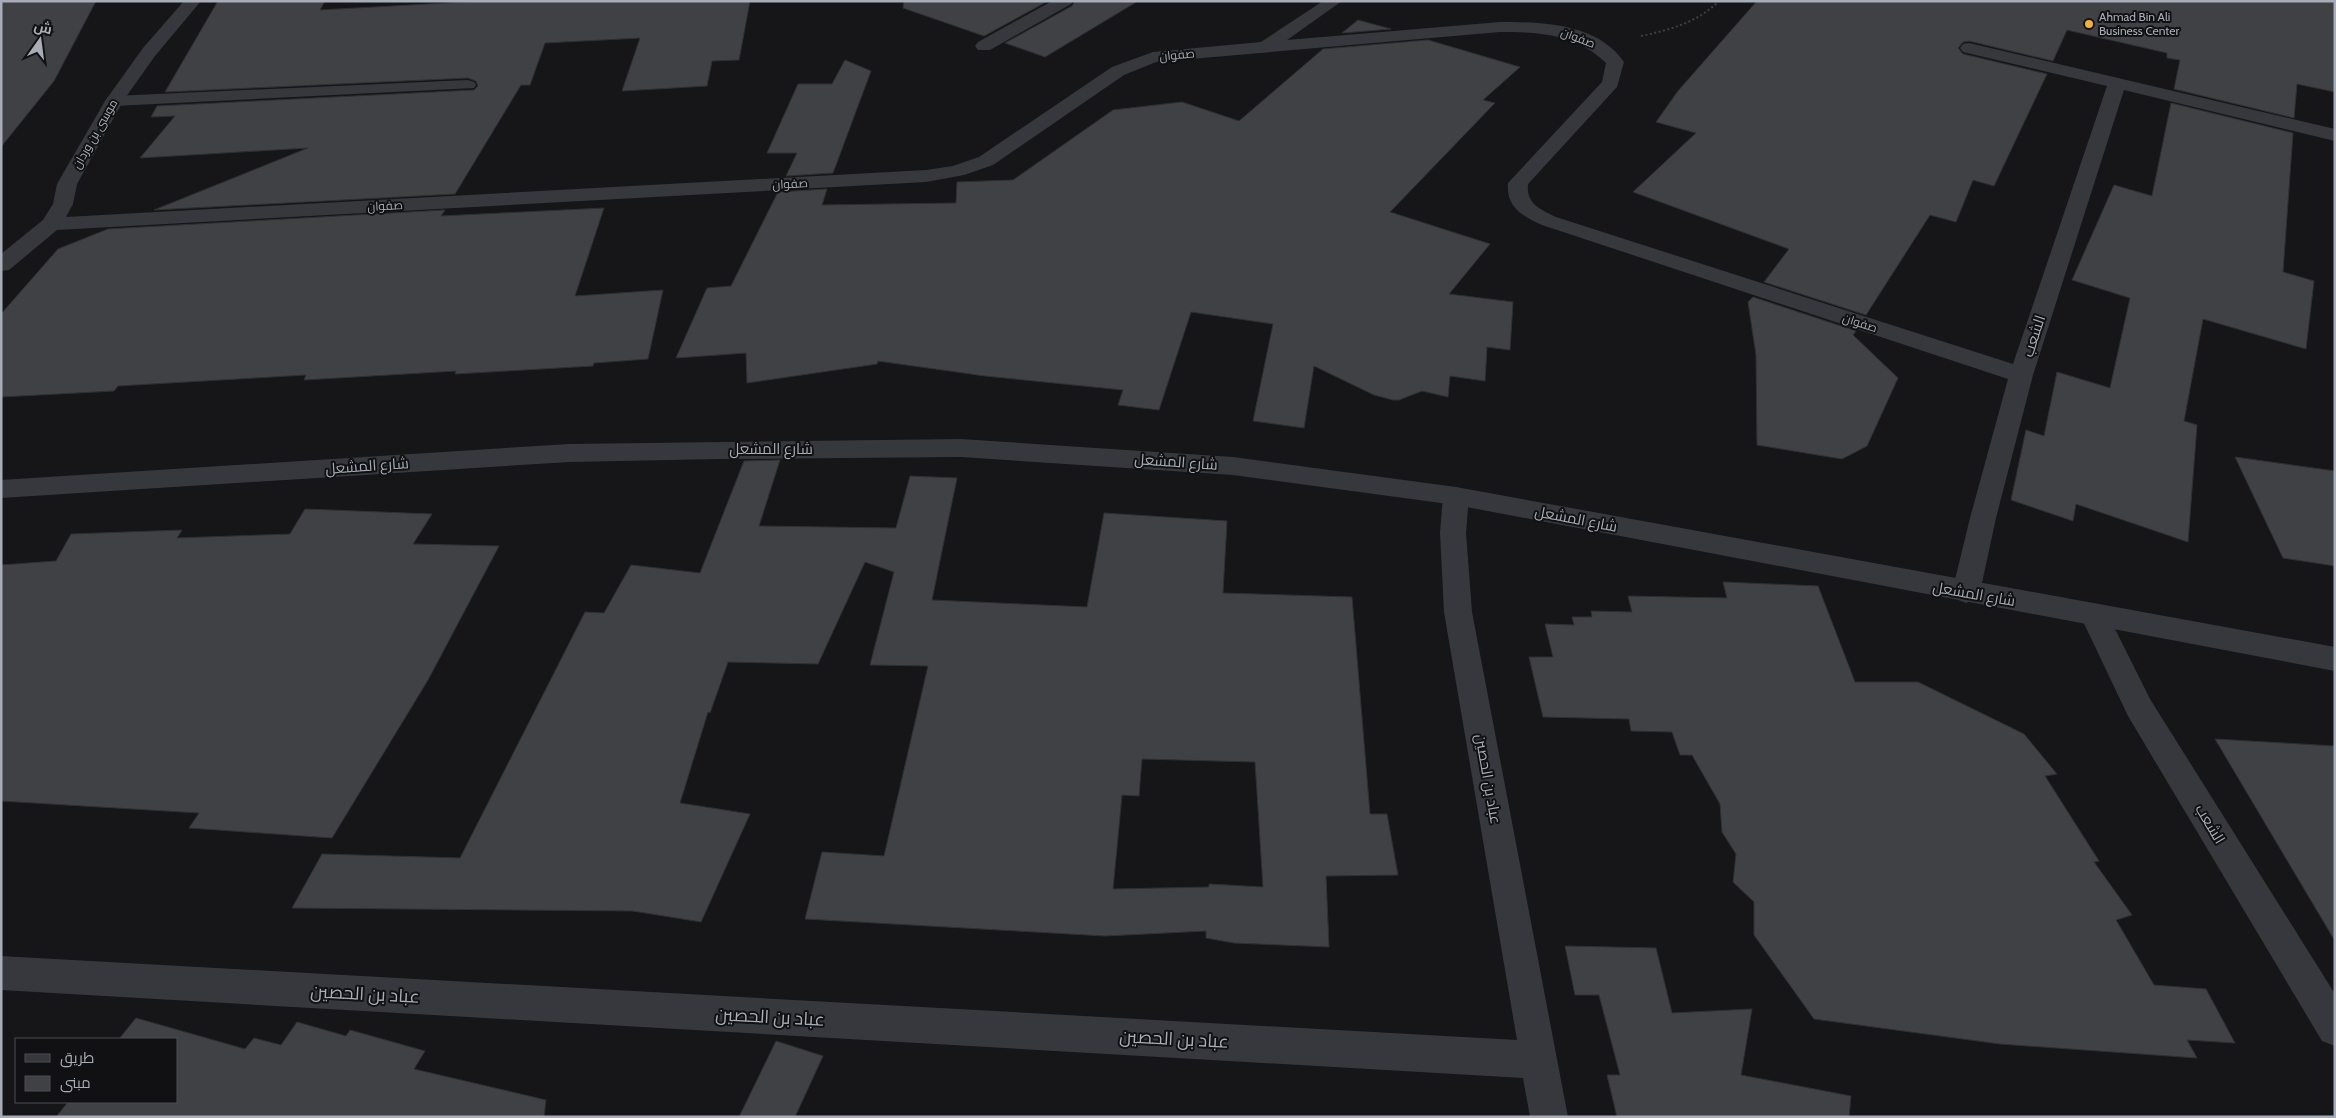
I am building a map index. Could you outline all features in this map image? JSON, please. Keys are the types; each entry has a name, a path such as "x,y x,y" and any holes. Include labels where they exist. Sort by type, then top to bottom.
{"street":[{"name":"موسى بن وردان","path":"1,265 51,224 63,204 67,184 114,101 149,52 193,1"},
{"path":"984,46 1065,1"},
{"path":"1265,47 1334,1"},
{"name":"صفوان","path":"51,224 926,176 957,171 986,161 1118,70 1152,57 1526,27 1550,28 1596,43 1615,62 1611,83 1518,183 1517,195 1528,211 1549,222 2021,375"},
{"path":"1969,48 2335,135"},
{"name":"الشعب","path":"1966,592 1982,518 2021,375 2117,83"},
{"name":"شارع المشعل","path":"1,489 569,453 961,448 1233,466 1456,496 2335,659"},
{"name":"عباد بن الحصين","path":"1456,496 1453,532 1458,612 1549,1117"},
{"name":"الشعب","path":"2094,615 2139,707 2335,1028"},
{"name":"عباد بن الحصين","path":"1,973 1538,1060"}],"lane":[{"path":"114,101 468,85"}],"path":[{"path":"1596,43 1653,34 1677,26 1714,7 1719,1"}],"building":[{"path":"1,1 96,1 54,81 1,147"},
{"path":"218,1 325,1 320,10 483,1 750,1 739,60 712,61 707,86 622,91 640,38 545,43 530,85 521,85 455,194 154,210 308,148 140,158 175,116 151,117 157,106 474,90 478,86 476,81 468,78 165,92"},
{"path":"904,1 1048,1 984,36 903,8"},
{"path":"1075,1 1138,1 1045,57 1005,43 1072,6"},
{"path":"1757,1 2335,1 2335,92 2297,84 2294,118 2174,89 2180,60 2167,58 2167,53 2067,30 2053,61 1969,41 1963,42 1958,48 1963,54 2047,74 1994,186 1973,180 1956,222 1930,215 1866,315 1764,282 1789,249 1633,192 1696,133 1656,122 1678,91"},
{"path":"1358,20 1391,29 1342,33"},
{"path":"1428,40 1520,67 1483,100 1495,103 1390,212 1490,244 1449,294 1513,302 1510,350 1487,347 1485,381 1450,376 1448,397 1422,391 1399,400 1393,400 1374,395 1314,366 1304,428 1253,421 1273,324 1191,312 1159,410 1118,405 1123,390 985,376 878,361 877,364 747,383 746,353 676,358 707,288 731,286 778,192 827,189 822,205 956,203 957,182 1013,180 1113,110 1182,102 1239,121 1323,49"},
{"path":"845,60 871,71 833,173 786,176 797,153 767,153 798,84 832,84"},
{"path":"2171,103 2293,133 2283,272 2314,281 2306,349 2203,319 2184,421 2197,425 2188,542 2076,504 2073,521 2011,500 2026,430 2044,436 2057,372 2110,388 2130,298 2072,280 2114,185 2152,196"},
{"path":"604,208 575,296 663,290 648,359 594,363 593,366 455,374 456,371 304,380 306,375 118,386 114,391 1,397 1,314 58,249 108,229 445,210 441,216"},
{"path":"1753,297 1856,331 1853,335 1898,378 1867,446 1842,459 1757,445 1756,355 1748,302"},
{"path":"2235,457 2335,471 2335,566 2283,558"},
{"path":"780,460 759,526 896,528 910,476 957,478 932,600 1087,607 1104,513 1227,521 1223,593 1352,597 1370,814 1387,814 1398,875 1326,876 1329,947 1234,943 1206,938 1206,931 1105,936 805,919 822,852 884,856 928,666 870,665 894,572 865,562 818,664 728,662 710,713 708,712 680,803 750,814 701,922 633,911 292,908 322,854 460,858 585,612 604,613 631,565 700,573 744,461","holes":["1142,759 1255,762 1263,887 1209,884 1209,887 1113,889 1122,795 1139,796"]},
{"path":"305,509 432,514 413,544 499,546 428,680 332,838 189,828 199,813 1,801 1,565 56,561 71,534 182,530 177,538 290,534"},
{"path":"1723,582 1818,586 1855,682 1918,682 2024,734 2057,774 2045,776 2099,861 2094,862 2132,915 2116,920 2154,985 2206,989 2235,1043 2187,1040 2197,1058 2000,1044 1814,1019 1754,935 1754,902 1733,882 1736,854 1722,832 1720,804 1692,755 1680,755 1672,732 1631,731 1629,719 1543,717 1529,657 1553,657 1545,624 1574,625 1572,617 1592,617 1591,611 1632,612 1628,596 1727,598"},
{"path":"2215,739 2335,746 2335,941"},
{"path":"1565,946 1656,948 1672,1013 1752,1009 1741,1075 1851,1096 1849,1117 1617,1117 1607,1075 1620,1075 1599,995 1575,995"},
{"path":"136,1018 245,1049 254,1038 281,1045 297,1022 346,1036 350,1030 425,1051 414,1069 546,1100 544,1117 56,1117 67,1103 178,1103 178,1038 120,1038"},
{"path":"776,1041 823,1056 795,1117 739,1117"}],"place":[{"name":"Ahmad Bin Ali Business Center","path":"2089,24"}]}
